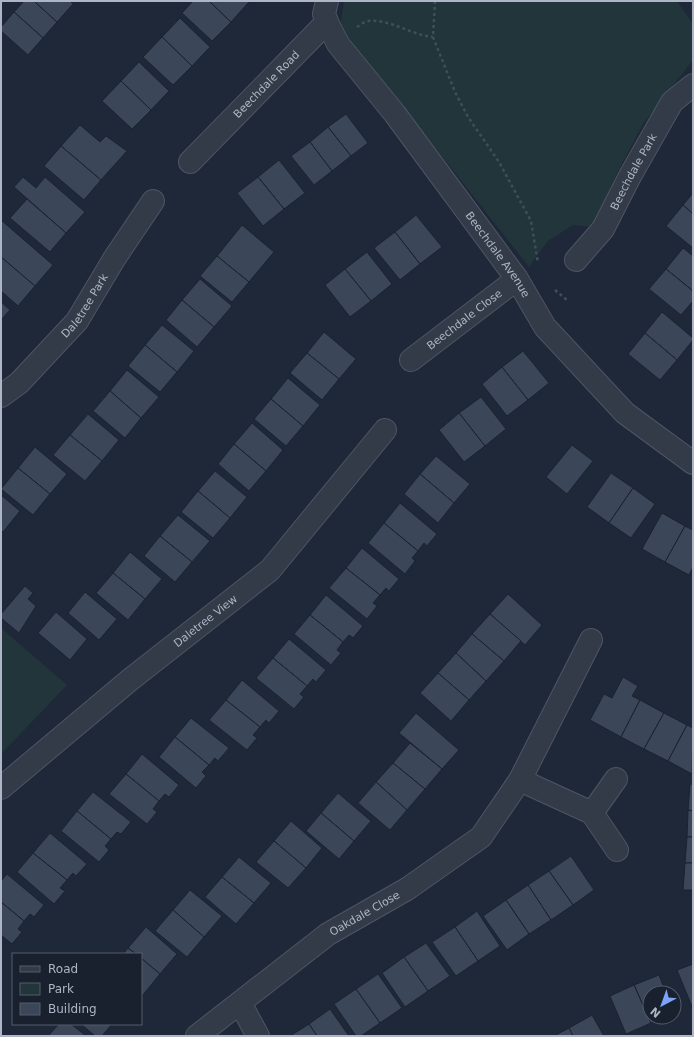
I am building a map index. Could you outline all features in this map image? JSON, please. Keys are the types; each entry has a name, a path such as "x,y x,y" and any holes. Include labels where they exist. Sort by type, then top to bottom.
{"street":[{"name":"Beechdale Road","path":"190,162 327,11"},
{"name":"Beechdale Avenue","path":"327,11 338,44 395,114 517,279 545,327 625,413 693,463"},
{"name":"Beechdale Park","path":"576,260 603,229 630,176 672,102 693,84"},
{"name":"Daletree Park","path":"1,396 19,383 76,321 114,259 153,201"},
{"name":"Beechdale Close","path":"411,360 517,279"},
{"name":"Daletree View","path":"1,788 131,679 270,570 385,430"},
{"name":"Oakdale Close","path":"197,1036 328,934 407,889 481,837 520,780 591,640"},
{"path":"592,813 616,779"},
{"path":"520,780 592,813 617,850"},
{"path":"240,1003 258,1036"}],"path":[{"path":"435,1 433,37 461,104 498,162 531,221 539,266"},
{"path":"353,29 367,21 399,26 426,36 433,37"},
{"path":"554,289 567,300"}],"green space":[{"path":"344,1 677,1 693,24 693,60 643,124 616,175 593,227 573,225 548,241 529,267 340,27"},
{"path":"1,628 67,685 1,754"}],"building":[{"path":"24,1 34,1 57,22 43,38 14,12"},
{"path":"34,1 70,1 73,4 57,22"},
{"path":"193,1 209,1 231,22 212,41 182,13"},
{"path":"209,1 248,1 249,2 231,22"},
{"path":"14,12 43,38 28,55 1,31 1,27"},
{"path":"180,18 210,47 192,66 162,37"},
{"path":"162,37 192,66 173,85 143,57"},
{"path":"139,62 169,91 151,110 121,81"},
{"path":"121,81 151,110 132,129 102,101"},
{"path":"346,114 368,143 351,156 328,127"},
{"path":"80,125 100,142 106,136 127,151 101,180 61,146"},
{"path":"328,127 351,156 332,171 310,142"},
{"path":"310,142 332,171 314,185 291,156"},
{"path":"61,146 101,180 84,200 44,166"},
{"path":"279,160 305,193 284,209 258,177"},
{"path":"23,177 36,188 45,177 85,212 66,233 14,187"},
{"path":"258,177 284,209 263,226 237,193"},
{"path":"693,193 693,214 683,205"},
{"path":"27,199 66,233 50,252 10,218"},
{"path":"683,205 693,214 693,248 666,226"},
{"path":"416,215 442,247 420,264 395,232"},
{"path":"1,220 53,265 35,286 1,257"},
{"path":"242,225 274,252 249,282 217,256"},
{"path":"395,232 420,264 400,280 374,248"},
{"path":"683,248 693,256 693,291 666,269"},
{"path":"367,252 392,284 371,301 345,269"},
{"path":"217,256 249,282 232,302 200,276"},
{"path":"1,257 35,286 18,306 1,291"},
{"path":"345,269 371,301 350,317 325,285"},
{"path":"666,269 693,291 693,301 681,315 649,289"},
{"path":"200,279 232,306 214,327 182,300"},
{"path":"182,300 214,327 197,347 166,320"},
{"path":"1,302 10,310 1,320"},
{"path":"662,312 693,338 677,360 645,333"},
{"path":"162,325 194,351 177,372 145,345"},
{"path":"324,332 356,359 339,379 307,353"},
{"path":"645,333 677,360 660,380 628,354"},
{"path":"145,345 177,372 160,392 128,366"},
{"path":"523,351 549,383 528,400 502,367"},
{"path":"307,353 339,379 322,400 290,373"},
{"path":"502,367 528,400 507,416 482,384"},
{"path":"127,370 159,397 141,418 110,391"},
{"path":"288,378 320,405 303,426 271,399"},
{"path":"110,391 141,418 125,438 93,411"},
{"path":"481,397 506,429 485,446 459,413"},
{"path":"271,399 303,426 286,446 254,419"},
{"path":"459,413 485,446 464,462 439,430"},
{"path":"88,414 119,440 102,461 70,435"},
{"path":"252,423 283,450 266,471 234,444"},
{"path":"70,435 102,461 85,481 53,455"},
{"path":"234,444 266,471 249,491 218,464"},
{"path":"572,445 593,461 567,494 546,477"},
{"path":"35,447 67,474 50,494 18,468"},
{"path":"436,456 470,484 454,503 420,474"},
{"path":"18,468 50,494 33,515 1,489"},
{"path":"215,471 247,497 230,518 198,491"},
{"path":"611,473 633,488 609,523 587,507"},
{"path":"420,474 454,503 438,523 404,494"},
{"path":"633,488 655,504 631,538 609,523"},
{"path":"198,491 230,518 213,538 181,512"},
{"path":"1,495 20,511 3,532 1,530"},
{"path":"400,503 437,534 427,546 424,543 418,551 384,523"},
{"path":"662,513 685,526 665,562 642,549"},
{"path":"178,515 210,541 192,562 160,536"},
{"path":"384,523 418,551 412,558 415,561 405,574 368,543"},
{"path":"685,526 693,530 693,567 689,575 665,562"},
{"path":"160,536 192,562 175,582 144,556"},
{"path":"362,548 399,579 389,591 386,588 380,595 346,568"},
{"path":"130,552 162,579 145,599 113,573"},
{"path":"346,568 380,595 373,603 377,606 367,619 329,588"},
{"path":"113,573 145,599 128,620 96,593"},
{"path":"25,586 33,593 28,599 36,606 19,633 1,618 1,614"},
{"path":"85,592 117,619 99,640 68,613"},
{"path":"508,594 542,625 525,645 490,614"},
{"path":"326,595 363,626 353,638 349,635 343,642 310,615"},
{"path":"56,612 87,639 70,660 38,633"},
{"path":"490,614 521,641 504,661 472,634"},
{"path":"310,615 343,642 337,650 341,653 331,665 294,634"},
{"path":"472,634 504,661 486,681 456,653"},
{"path":"289,639 326,670 316,682 313,679 307,686 273,658"},
{"path":"456,653 486,681 469,700 438,673"},
{"path":"273,658 307,686 300,694 304,697 294,709 256,678"},
{"path":"438,673 469,700 451,721 420,693"},
{"path":"623,677 638,686 632,696 640,700 621,737 590,720 604,694 612,698"},
{"path":"242,680 279,711 269,723 266,720 260,727 226,700"},
{"path":"226,700 260,727 253,735 257,738 247,750 209,720"},
{"path":"640,700 664,713 644,749 621,737"},
{"path":"416,713 459,750 442,769 399,733"},
{"path":"664,713 687,725 668,761 644,749"},
{"path":"191,718 229,748 218,761 215,758 209,765 175,737"},
{"path":"687,725 693,728 692,774 668,761"},
{"path":"175,737 209,765 202,772 206,776 196,788 159,757"},
{"path":"410,743 442,769 425,789 393,763"},
{"path":"142,754 179,785 169,797 165,794 159,801 126,774"},
{"path":"393,763 425,789 407,810 376,782"},
{"path":"126,774 159,801 153,809 157,812 147,824 109,794"},
{"path":"376,782 407,810 390,830 358,803"},
{"path":"690,784 693,784 693,811 688,810"},
{"path":"93,792 131,822 121,834 117,832 111,839 77,811"},
{"path":"338,793 371,821 354,841 321,813"},
{"path":"688,810 693,811 693,837 687,837"},
{"path":"77,811 111,839 105,846 109,850 99,862 61,831"},
{"path":"321,813 354,841 339,859 306,831"},
{"path":"291,821 322,848 306,868 274,841"},
{"path":"50,833 87,864 76,876 73,873 67,880 33,853"},
{"path":"687,837 693,837 693,863 685,863"},
{"path":"274,841 306,868 288,888 256,862"},
{"path":"33,853 67,880 60,888 65,891 54,904 17,872"},
{"path":"571,856 594,890 573,905 549,871"},
{"path":"239,857 271,883 254,903 222,877"},
{"path":"685,863 693,863 693,890 683,890"},
{"path":"549,871 573,905 551,920 528,885"},
{"path":"7,874 44,905 34,917 30,914 24,921 1,902 1,881"},
{"path":"222,877 254,903 236,924 205,897"},
{"path":"528,885 551,920 529,934 506,900"},
{"path":"190,890 222,916 204,937 173,910"},
{"path":"506,900 529,934 507,950 483,916"},
{"path":"1,902 24,921 18,929 22,932 12,944 1,935"},
{"path":"173,910 204,937 187,957 155,931"},
{"path":"477,911 500,946 478,961 455,927"},
{"path":"146,927 177,954 160,974 142,959 142,953 135,953 128,948"},
{"path":"455,927 478,961 456,976 432,942"},
{"path":"426,943 450,976 428,991 404,957"},
{"path":"128,948 135,953 124,953"},
{"path":"404,957 428,991 405,1007 382,973"},
{"path":"142,959 160,974 142,994"},
{"path":"693,964 693,1009 677,970"},
{"path":"378,974 402,1008 380,1023 356,989"},
{"path":"659,975 663,985 642,985 642,1003 634,985"},
{"path":"634,985 642,1003 642,1025 646,1025 626,1034 610,996"},
{"path":"356,989 380,1023 361,1036 356,1036 334,1004"},
{"path":"330,1009 349,1036 317,1036 309,1024"},
{"path":"592,1015 604,1036 573,1036 569,1028"},
{"path":"309,1024 317,1036 290,1036"},
{"path":"58,1025 72,1025 86,1036 48,1036"},
{"path":"82,1025 111,1025 102,1036 95,1036"},
{"path":"569,1028 573,1036 554,1036"}]}
